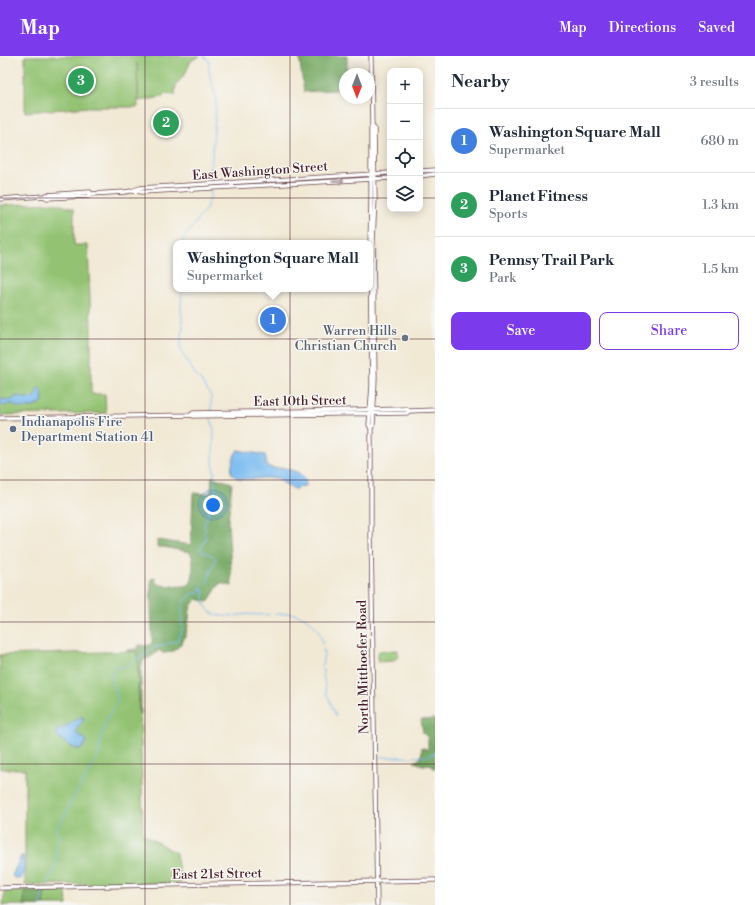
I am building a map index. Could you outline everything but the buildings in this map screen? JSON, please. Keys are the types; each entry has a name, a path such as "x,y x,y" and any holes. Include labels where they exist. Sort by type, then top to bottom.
{"main road":[{"path":"371,56 372,127 370,148 374,176"},
{"path":"370,240 374,176 374,128 372,127"},
{"path":"423,171 435,170"},
{"name":"East Washington Street","path":"0,199 84,192 90,192 91,194 131,191 139,193 215,186 374,176 387,174"},
{"path":"423,176 435,174"},
{"name":"East Washington Street","path":"374,176 387,178"},
{"name":"North Mitthoefer Road","path":"374,176 375,205 373,242 375,387 369,425 371,428 371,535 377,905"},
{"name":"North Mitthoefer Road","path":"371,292 372,411"},
{"path":"372,376 375,387"},
{"name":"East 10th Street","path":"0,418 193,416 207,414 407,409 409,411 435,410"},
{"name":"East 21st Street","path":"0,888 435,880"}],"green space":[{"path":"25,56 200,56 191,61 185,74 176,85 175,95 164,94 163,97 139,101 137,63 138,107 90,107 25,112"},
{"path":"299,56 347,56 347,68 339,68 339,89 304,92"},
{"path":"55,203 74,209 74,245 88,245 91,328 91,394 105,394 106,413 53,414 50,412 50,414 0,415 0,205"},
{"path":"212,477 232,483 228,522 232,586 220,583 208,602 197,599 194,602 190,608 185,636 183,641 176,649 168,653 162,653 159,650 151,657 143,660 141,669 140,715 137,652 127,652 127,650 136,649 139,645 147,645 152,643 151,579 155,578 156,583 162,585 184,586 190,584 193,574 193,560 190,552 157,547 157,540 191,545 193,493 211,493"},
{"path":"398,650 398,657 394,661 378,662 378,652"},
{"path":"139,651 143,834 176,853 181,883 25,885 25,769 0,769 0,655"},
{"path":"435,719 434,769 429,764 423,765 414,762 421,758 422,747 428,750 428,738 423,733 421,720"},
{"path":"53,889 66,891 67,905 3,905 5,890"},
{"path":"24,891 45,893 43,905 24,905"}],"water":[{"path":"38,388 42,391 43,401 33,407 24,408 13,404 6,406 0,404 2,399 10,401 17,396 34,398"},
{"path":"238,450 265,455 266,465 273,468 285,468 298,472 305,479 306,485 294,489 287,486 278,478 237,478 231,472 232,463"},
{"path":"80,717 83,717 84,719 77,732 78,735 87,741 81,750 66,744 56,732 56,730 63,728"},
{"path":"21,856 23,856 23,874 21,879 14,878 12,876"}],"waterway":[{"path":"204,56 209,61 209,72 216,105 210,181"},
{"path":"183,240 207,207 211,196 210,185"},
{"path":"182,292 181,309 183,329 181,333 181,350 195,374 210,394 211,412"},
{"path":"47,885 57,863 56,846 59,838 56,830 76,793 94,765 99,754 101,739 107,718 118,700 116,690 112,684 113,669 120,666 126,667 150,650 158,646 163,646 177,641 182,631 182,608 184,601 192,594 199,594 203,585 208,581 216,559 200,550 206,538 204,533 206,529 204,526 215,492 213,457 214,430 211,418"},
{"path":"200,589 204,590 204,602 213,614 227,617 229,615 238,616 241,614 269,614"},
{"path":"274,614 294,613 306,618 317,629 320,634 322,644"},
{"path":"323,649 324,654 322,666 326,692 336,716"},
{"path":"412,757 427,756 435,753"},
{"path":"377,757 409,757"},
{"path":"41,905 45,888"}],"place":[{"name":"Pennsy Trail Park","path":"81,81"},
{"name":"Planet Fitness","path":"166,123"},
{"name":"Washington Square Mall","path":"273,320"},
{"name":"Warren Hills Christian Church","path":"405,338"},
{"name":"Indianapolis Fire Department Station 41","path":"13,429"}]}
